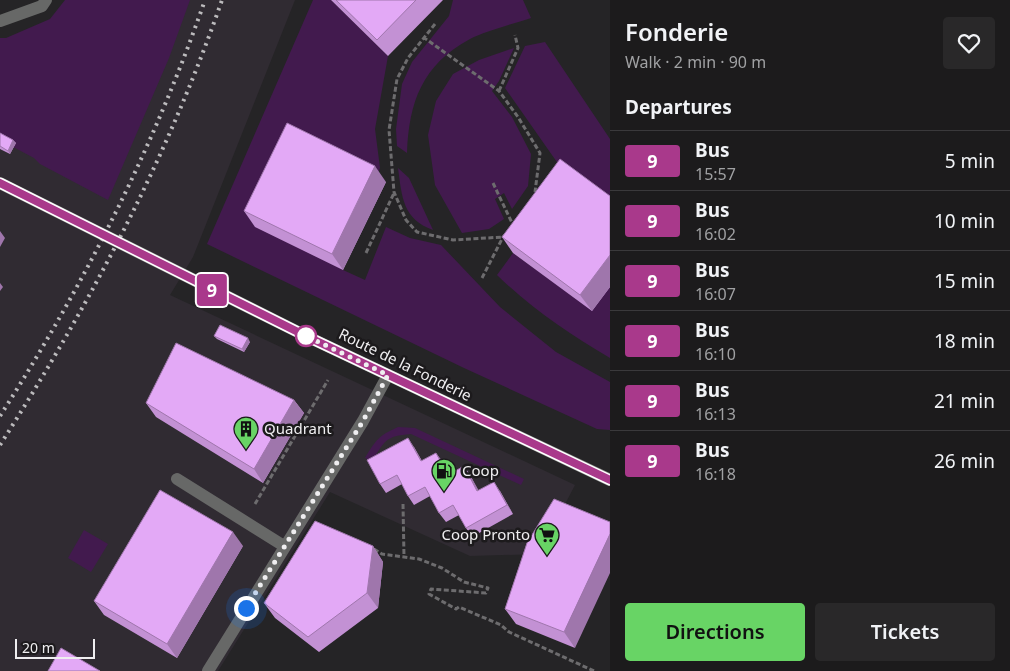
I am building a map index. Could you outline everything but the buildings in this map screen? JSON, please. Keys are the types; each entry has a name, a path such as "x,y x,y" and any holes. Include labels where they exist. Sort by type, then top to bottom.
{"main road":[{"name":"Route de la Fonderie","path":"0,183 195,282 610,480"}],"street":[{"path":"0,22 42,6 46,0"},
{"path":"208,671 363,421 388,375"},
{"path":"177,479 284,546"}],"path":[{"path":"434,24 408,58 397,79 389,130 394,192 406,220 417,232 452,240 503,237"},
{"path":"499,91 518,48 515,35"},
{"path":"423,37 499,91 518,117 540,153 537,189 533,197"},
{"path":"493,183 514,227"},
{"path":"366,253 394,192"},
{"path":"482,278 503,237 522,221"},
{"path":"245,522 328,380"},
{"path":"403,504 404,557"},
{"path":"371,548 382,554 427,562 442,568 464,582 488,588 486,593 431,589 429,594 456,609 459,607 501,625 509,632 594,671"}],"shaded area":[{"path":"65,0 190,0 169,58 108,200 40,164 34,158 0,140 0,38 6,38 50,19"},
{"path":"154,0 295,0 193,257 170,295 575,485 539,554 470,556 330,492 218,671 0,671 0,136"},
{"path":"313,0 331,0 388,56 375,129 380,168 343,270 365,280 386,227 410,238 441,245 500,307 556,352 610,382 610,430 597,429 464,368 207,244"},
{"path":"453,0 523,0 531,18 476,36 454,49 440,61 421,87 415,101 408,135 407,153 397,146 396,129 402,84 412,62 449,16"},
{"path":"545,42 610,139 610,358 551,320 497,275 513,253 592,310 573,185 505,88 525,46"},
{"path":"514,48 499,81 492,91 512,117 531,154 528,186 512,209 504,193 495,199 504,219 489,229 462,233 435,185 428,135 436,101 453,74 479,60"},
{"path":"398,168 409,178 433,230 415,220 406,206"},
{"path":"398,427 415,428 524,479 521,485 411,434 391,438 383,444 372,461 365,458 378,439"},
{"path":"84,530 108,544 91,572 68,558"}],"railway":[{"path":"0,416 31,367 115,214 163,109 205,0"},
{"path":"0,445 65,338 124,229 177,117 222,0"}],"bus line":[{"name":"9","path":"0,183 195,282 610,480"}],"place":[{"name":"Quadrant","path":"246,450"},
{"name":"Coop","path":"444,492"},
{"name":"Coop Pronto","path":"547,556"}],"route":[{"path":"246,608 363,421 388,375 306,336"}]}
